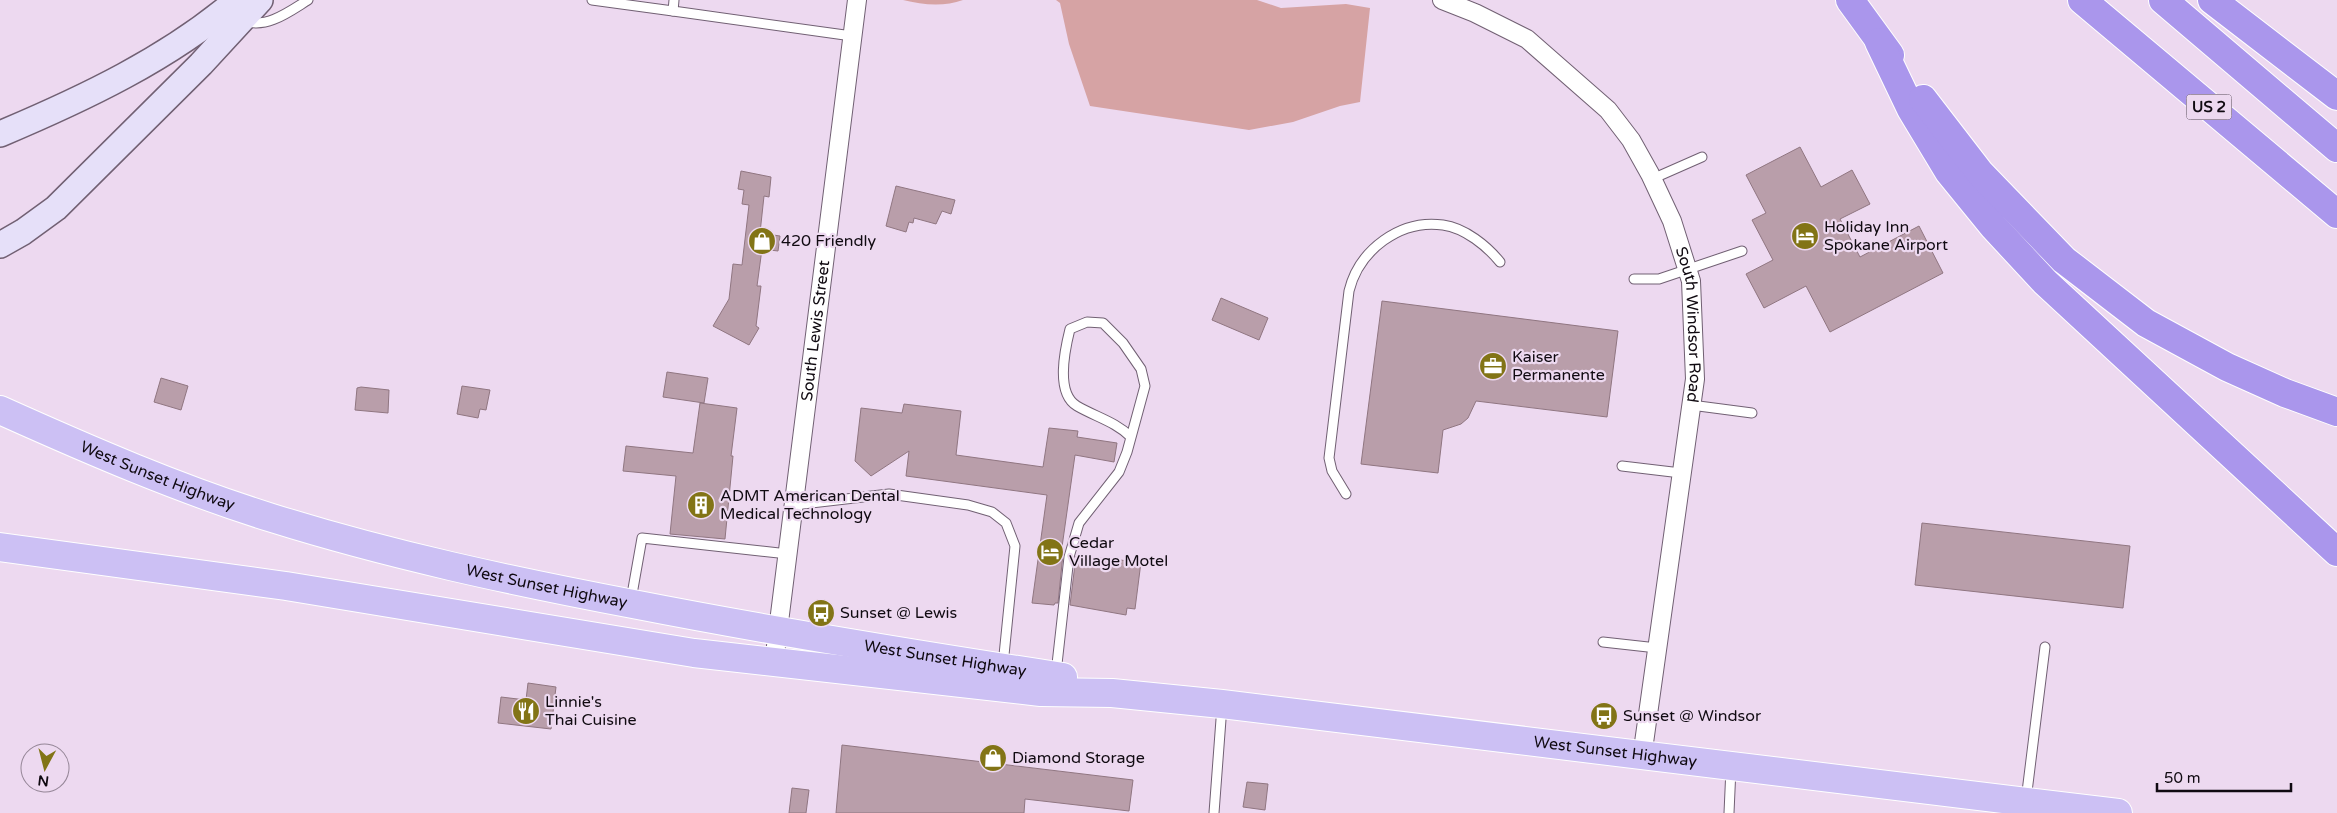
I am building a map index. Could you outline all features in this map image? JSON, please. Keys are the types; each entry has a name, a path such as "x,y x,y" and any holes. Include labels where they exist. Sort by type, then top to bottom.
{"highway":[{"path":"1850,0 1879,42 1980,173 2064,260 2146,323 2235,370 2285,393 2337,412"},
{"name":"US 2","path":"2082,0 2337,214"},
{"path":"2162,0 2337,148"},
{"path":"2212,0 2337,96"},
{"path":"1879,42 1911,110 1944,164 1993,226 2044,282 2337,552"}],"main road":[{"path":"0,134 83,98 132,72 215,19 260,0"},
{"path":"0,245 23,232 56,208 201,64 239,10"},
{"name":"West Sunset Highway","path":"0,410 143,472 272,518 328,535 449,565 630,604 778,631 1056,676 1112,693"},
{"name":"West Sunset Highway","path":"0,547 286,586 647,647 1041,692 1112,693 1222,704 1731,768 2118,813"}],"street":[{"name":"South Lewis Street","path":"774,662 857,0"},
{"name":"South Windsor Road","path":"1450,1 1527,39 1570,74 1608,110 1631,140 1652,179 1672,221 1691,282 1695,379 1642,756"}],"lane":[{"path":"239,10 255,25 266,22 308,0"},
{"path":"592,0 852,36"},
{"path":"673,10 674,0"},
{"path":"1652,179 1702,157"},
{"path":"1346,494 1332,471 1329,458 1349,291 1352,276 1359,264 1370,251 1386,239 1413,227 1427,224 1445,225 1458,230 1487,248 1500,262"},
{"path":"1634,279 1659,279 1742,252"},
{"path":"1056,676 1069,557 1079,523 1119,472 1131,437 1145,386 1141,369 1123,343 1103,323 1087,322 1070,329 1064,351 1064,389 1075,405 1123,429 1131,437"},
{"path":"1691,405 1752,413"},
{"path":"1622,466 1681,473"},
{"path":"794,505 889,494 968,505 992,512 1006,523 1014,546 1002,668"},
{"path":"630,604 642,538 788,554"},
{"path":"1603,642 1657,648"},
{"path":"2025,803 2045,646"},
{"path":"1214,813 1222,704"},
{"path":"1729,813 1731,768"}],"shaded area":[{"path":"903,0 963,0 948,4 933,4"},
{"path":"1056,0 1257,0 1281,8 1346,4 1370,8 1360,102 1340,106 1293,122 1249,130 1090,106 1069,44 1060,3"}],"building":[{"name":"Holiday Inn Spokane Airport","path":"1800,147 1821,187 1852,170 1870,204 1840,219 1860,257 1919,226 1943,273 1830,332 1806,286 1764,308 1746,274 1773,260 1752,220 1766,213 1746,175"},
{"path":"741,171 771,177 769,197 764,196 760,233 780,236 778,251 762,249 757,286 761,286 756,326 759,328 749,345 713,326 729,299 733,264 742,265 749,205 742,204 744,190 738,189"},
{"path":"896,186 955,200 951,214 942,211 936,224 914,218 913,223 909,222 906,232 886,226"},
{"path":"1221,298 1268,318 1259,340 1212,320"},
{"name":"Kaiser Permanente","path":"1382,301 1618,331 1607,417 1476,401 1468,418 1461,424 1443,430 1438,473 1361,464"},
{"path":"667,372 708,378 704,403 663,397"},
{"path":"161,378 188,386 181,410 154,402"},
{"path":"462,386 490,390 486,410 480,409 478,418 457,414"},
{"path":"357,388 389,390 388,413 355,410"},
{"name":"ADMT American Dental Medical Technology","path":"700,403 737,408 731,456 733,456 725,539 670,534 676,476 623,471 626,446 693,453"},
{"path":"904,404 961,411 956,455 1043,467 1049,428 1078,431 1077,437 1117,443 1114,462 1075,455 1061,554 1063,554 1058,603 1054,605 1032,603 1047,495 906,476 909,451 871,476 855,461 861,408 902,413"},
{"path":"1922,523 2130,546 2123,608 1915,585"},
{"path":"1076,556 1141,562 1135,609 1127,608 1126,615 1070,605"},
{"name":"Linnie's Thai Cuisine","path":"528,683 556,687 551,729 498,723 501,697 526,700"},
{"path":"842,745 1133,780 1129,811 1025,799 1024,813 836,813"},
{"path":"1247,782 1268,784 1265,810 1243,807"},
{"path":"792,788 809,790 806,813 789,813"}],"place":[{"name":"Holiday Inn Spokane Airport","path":"1805,236"},
{"name":"420 Friendly","path":"762,241"},
{"name":"Kaiser Permanente","path":"1493,366"},
{"name":"ADMT American Dental Medical Technology","path":"701,505"},
{"name":"Cedar Village Motel","path":"1050,552"},
{"name":"Sunset @ Lewis","path":"821,613"},
{"name":"Linnie's Thai Cuisine","path":"526,711"},
{"name":"Sunset @ Windsor","path":"1604,716"},
{"name":"Diamond Storage","path":"993,758"}]}
